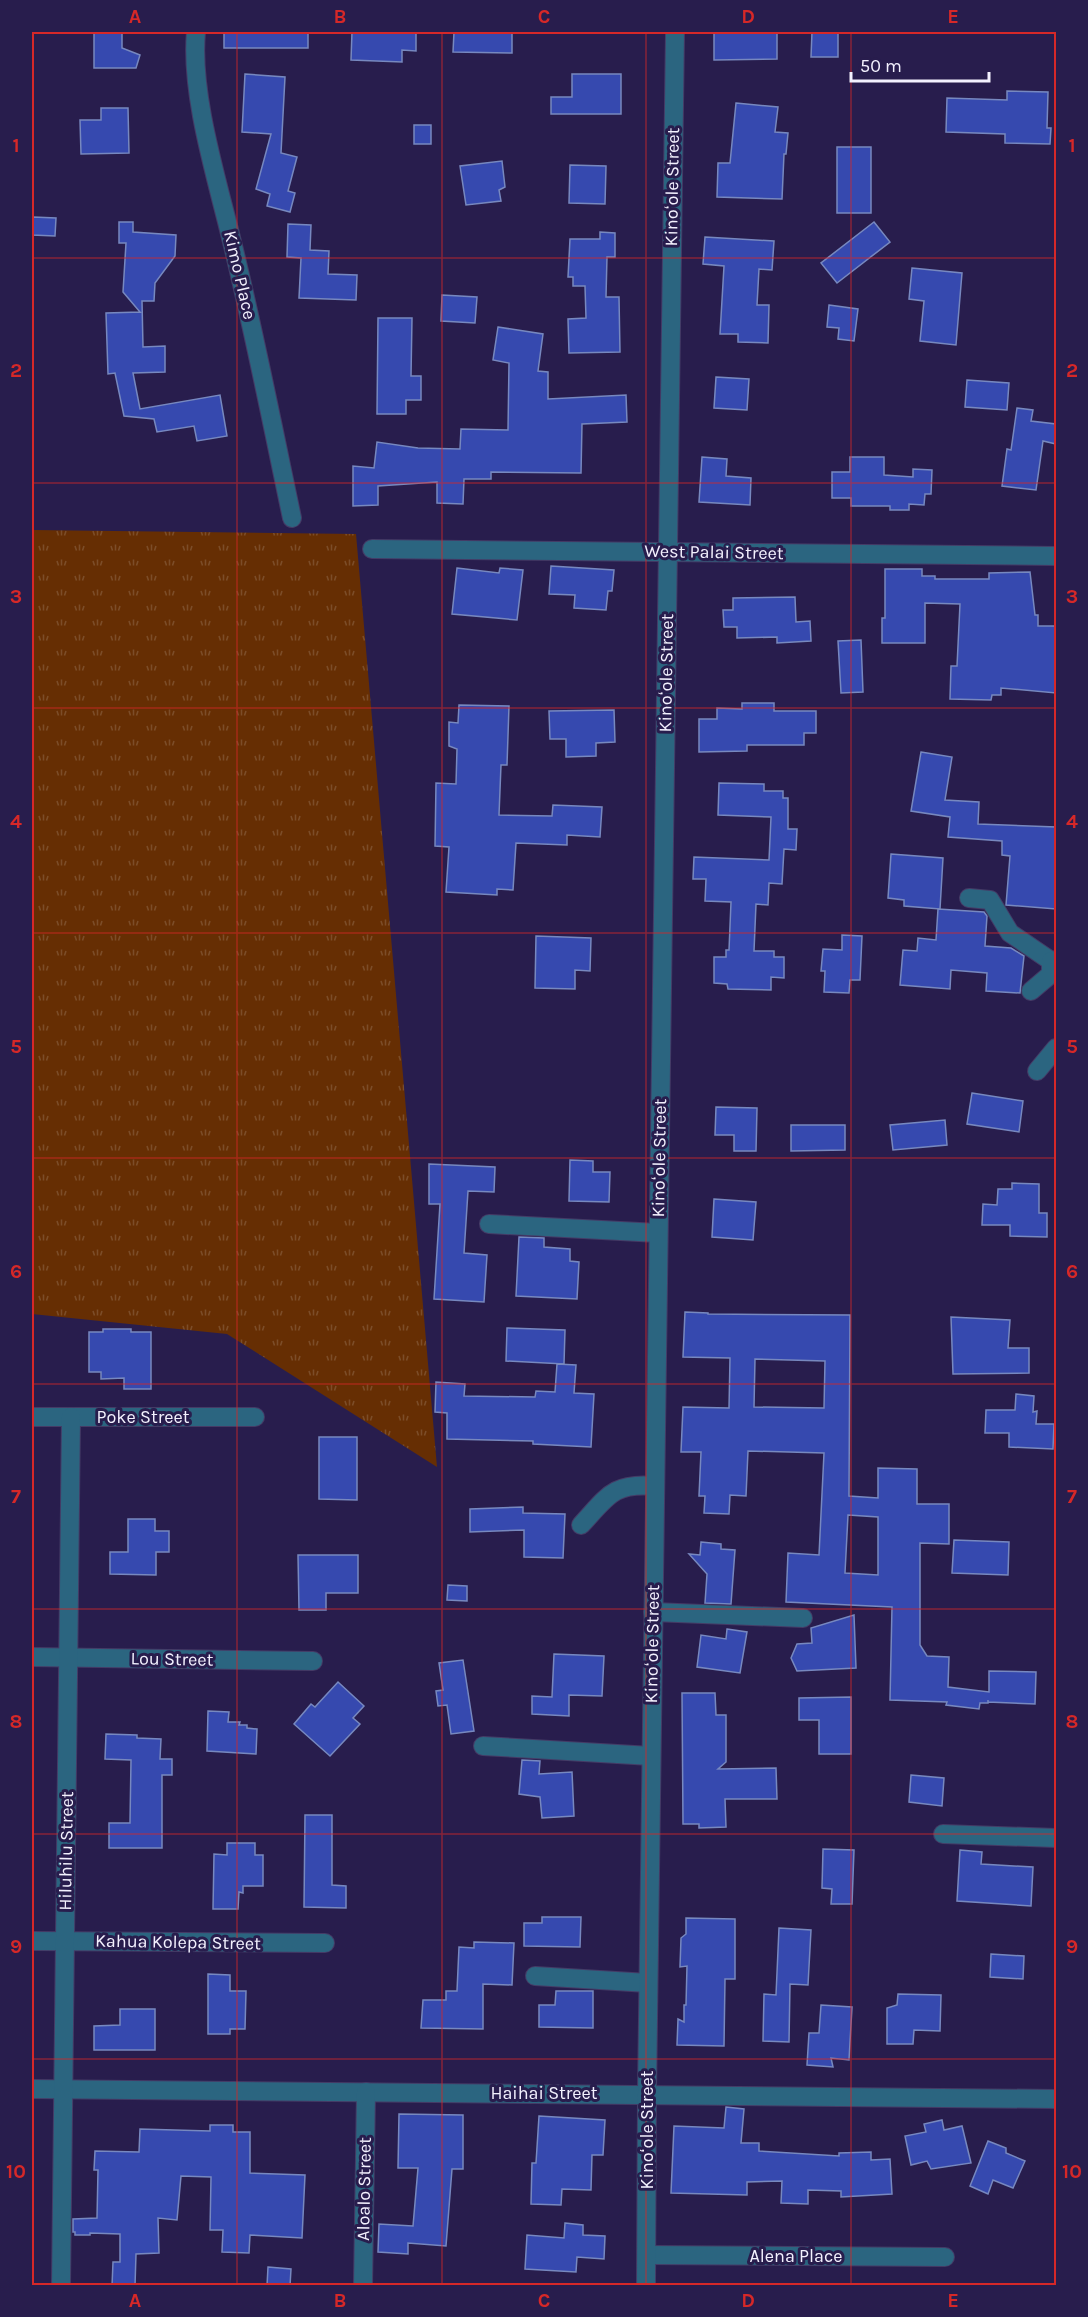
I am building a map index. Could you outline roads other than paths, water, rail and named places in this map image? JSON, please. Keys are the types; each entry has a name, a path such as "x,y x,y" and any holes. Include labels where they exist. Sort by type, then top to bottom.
{"street":[{"name":"Kimo Place","path":"196,32 194,51 201,107 237,260 292,518"},
{"name":"Kinoʻole Street","path":"646,2286 646,2094 675,32"},
{"name":"West Palai Street","path":"372,549 1056,556"},
{"path":"969,898 990,900 1010,933 1054,960 1051,974 1030,991"},
{"path":"1036,1071 1056,1048"},
{"path":"489,1224 658,1233"},
{"name":"Poke Street","path":"32,1417 255,1417"},
{"name":"Hiluhilu Street","path":"61,2286 71,1417"},
{"path":"581,1525 610,1494 633,1484 654,1486"},
{"path":"653,1612 802,1618"},
{"name":"Lou Street","path":"32,1657 314,1661"},
{"path":"483,1746 651,1756"},
{"path":"944,1834 1056,1838"},
{"name":"Kahua Kolepa Street","path":"32,1941 325,1943"},
{"path":"535,1976 648,1983"},
{"name":"Haihai Street","path":"32,2089 1056,2099"},
{"name":"Aloalo Street","path":"363,2286 366,2092"},
{"name":"Alena Place","path":"647,2255 945,2257"}]}
